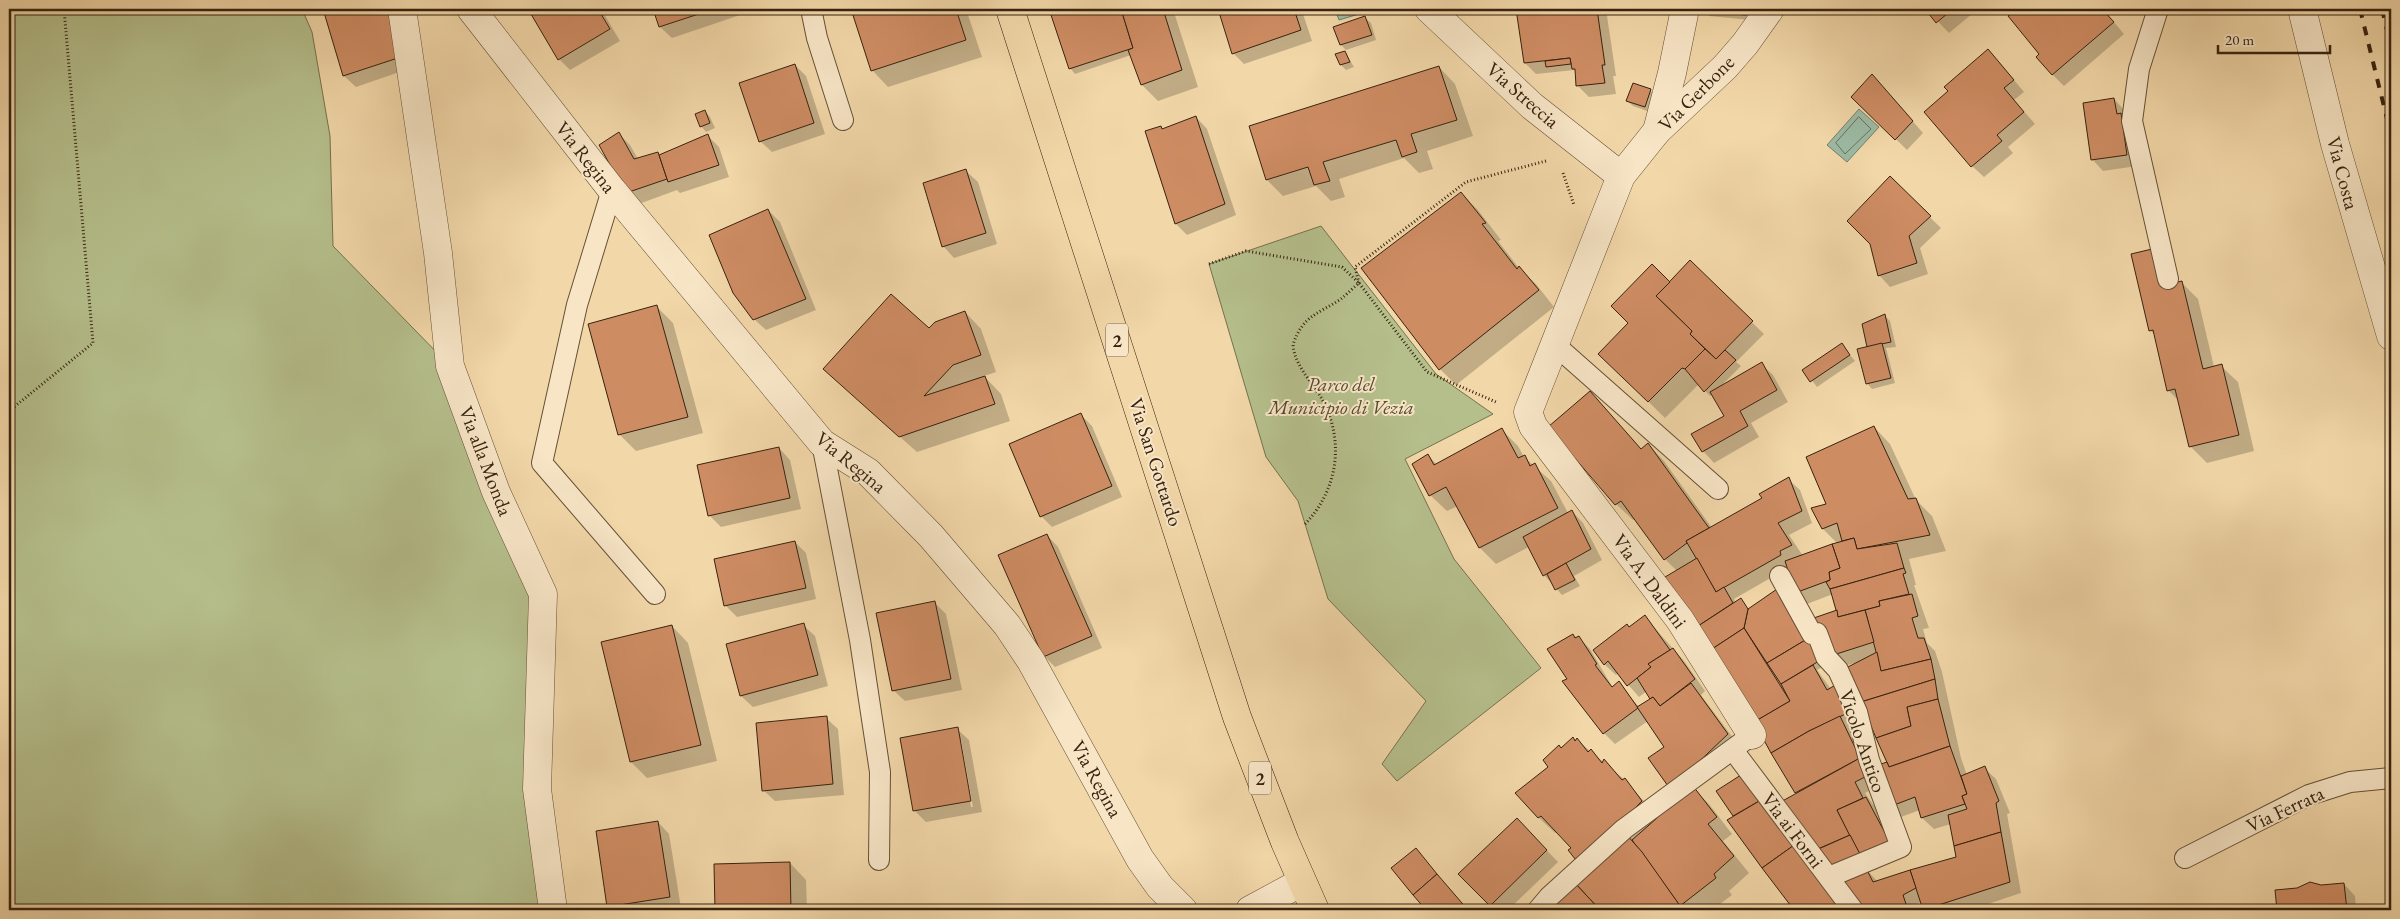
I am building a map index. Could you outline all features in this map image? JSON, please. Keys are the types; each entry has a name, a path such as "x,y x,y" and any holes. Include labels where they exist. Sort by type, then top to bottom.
{"main road":[{"name":"Via San Gottardo","path":"1010,9 1238,717 1302,882 1316,910"}],"street":[{"name":"Via alla Monda","path":"402,9 438,253 450,366 496,492 543,594 537,789 553,910"},
{"name":"Via Regina","path":"470,9 612,190 822,443 868,472 931,536 1007,626 1031,661 1140,859 1160,887 1183,910"},
{"name":"Via Streccia","path":"1429,9 1532,106 1621,176"},
{"path":"1657,131 1672,73 1685,9"},
{"name":"Via Gerbone","path":"1621,176 1657,131 1725,67 1745,44 1770,9"},
{"name":"Via Costa","path":"2302,9 2335,144 2391,336"},
{"path":"1528,412 1621,176"},
{"name":"Via A. Daldini","path":"1528,412 1533,426 1680,620 1742,742"},
{"path":"1250,910 1302,882"}],"lane":[{"path":"811,9 817,38 843,120"},
{"path":"2158,9 2139,69 2132,121 2168,279"},
{"path":"612,190 577,305 542,463 655,594"},
{"path":"1554,344 1718,489"},
{"path":"822,443 860,640 880,772 879,860"},
{"name":"Vicolo Antico","path":"1780,576 1812,634 1816,633 1826,657 1838,670 1856,712 1869,760 1901,847 1829,877"},
{"path":"1538,910 1549,897 1624,829 1742,742"},
{"name":"Via ai Forni","path":"1742,742 1829,877 1854,910"},
{"name":"Via Ferrata","path":"2185,858 2309,795 2350,782 2391,778"}],"path":[{"path":"9,410 93,343 64,9"},
{"path":"1359,283 1355,267 1466,182 1544,160"},
{"path":"1561,169 1577,215"},
{"path":"1209,264 1246,251 1342,267 1359,283 1427,372 1513,410 1528,412"},
{"path":"1305,524 1319,508 1329,490 1335,472 1335,440 1328,412 1298,362 1293,345 1303,323 1313,314 1342,298 1359,283"}],"green space":[{"path":"9,9 302,9 312,32 330,136 333,246 450,366 543,594 553,910 9,910"},
{"name":"Parco del Municipio di Vezia","path":"1321,226 1436,374 1493,414 1405,459 1454,559 1541,668 1397,781 1382,764 1426,701 1328,599 1298,501 1266,457 1209,264"}],"water":[{"path":"1335,9 1357,9 1359,14 1339,20"},
{"path":"1859,109 1879,127 1847,162 1827,145"}],"building":[{"path":"323,9 389,9 404,56 343,76"},
{"path":"528,9 598,9 610,29 558,60"},
{"path":"653,9 714,9 659,27"},
{"path":"851,9 956,9 966,40 871,71"},
{"path":"1049,9 1121,9 1133,48 1069,69"},
{"path":"1121,9 1163,9 1182,70 1141,85 1128,50 1133,48"},
{"path":"1218,9 1265,9 1266,13 1275,9 1294,9 1301,30 1232,54"},
{"path":"1516,9 1597,9 1605,65 1602,65 1605,83 1576,86 1575,69 1572,69 1570,58 1524,63"},
{"path":"1703,9 1747,9 1746,15 1702,11"},
{"path":"1925,9 1953,9 1936,23"},
{"path":"2016,9 2102,9 2114,22 2052,75 2036,57 2039,54 2008,16"},
{"path":"1365,16 1372,35 1340,45 1333,27"},
{"path":"1988,49 2014,80 2004,88 2024,112 1997,135 2002,141 1971,167 1924,112 1948,91 1944,87"},
{"path":"1345,51 1350,62 1340,65 1335,54"},
{"path":"1570,58 1571,64 1546,67 1545,61"},
{"path":"795,64 814,123 759,142 739,83"},
{"path":"1439,66 1457,120 1411,134 1417,152 1402,157 1396,140 1323,162 1330,181 1314,185 1308,167 1266,180 1249,126"},
{"path":"1872,74 1913,121 1895,140 1851,97"},
{"path":"1633,83 1651,89 1645,107 1626,101"},
{"path":"2114,98 2117,114 2121,113 2127,155 2091,160 2083,103"},
{"path":"705,110 710,123 700,127 695,114"},
{"path":"1196,116 1225,204 1175,224 1145,131 1161,126 1162,129"},
{"path":"619,132 634,159 658,152 667,179 623,194 615,174 599,145"},
{"path":"708,134 719,165 668,182 659,155"},
{"path":"966,169 986,233 942,247 923,183"},
{"path":"1890,176 1931,216 1909,236 1917,263 1878,276 1870,244 1847,221"},
{"path":"1461,192 1486,223 1482,224 1517,269 1519,266 1539,290 1439,370 1361,268"},
{"path":"768,209 806,299 753,320 733,293 709,235"},
{"path":"2152,249 2161,286 2182,281 2203,369 2222,364 2239,435 2189,447 2175,389 2167,391 2153,330 2149,331 2131,254"},
{"path":"1690,260 1753,321 1716,359 1690,334 1692,331 1656,296"},
{"path":"1652,264 1670,282 1656,296 1692,331 1690,334 1705,349 1685,369 1682,368 1648,402 1598,354 1628,323 1611,306"},
{"path":"891,294 929,328 935,322 965,311 981,355 953,365 924,396 985,376 995,404 899,437 823,369"},
{"path":"657,305 688,417 618,435 588,324"},
{"path":"1885,314 1891,342 1867,347 1862,324"},
{"path":"1842,343 1850,355 1810,382 1802,370"},
{"path":"1882,343 1891,378 1866,384 1857,349"},
{"path":"1705,349 1716,359 1725,350 1736,360 1704,392 1685,369"},
{"path":"1762,362 1777,390 1740,411 1748,426 1702,452 1691,434 1724,416 1710,392"},
{"path":"1590,391 1641,449 1648,443 1709,528 1686,541 1687,543 1664,560 1621,501 1615,505 1548,427"},
{"path":"1081,413 1112,486 1040,517 1009,444"},
{"path":"1874,426 1908,499 1916,498 1930,535 1857,549 1854,538 1842,541 1837,523 1822,529 1811,508 1826,504 1806,457"},
{"path":"1502,428 1518,458 1525,455 1530,466 1535,463 1558,508 1479,548 1446,487 1429,496 1412,464 1428,454 1434,465"},
{"path":"779,447 790,498 708,516 697,465"},
{"path":"1789,477 1802,511 1778,523 1792,545 1780,551 1781,555 1716,592 1686,541 1762,498 1759,494"},
{"path":"1572,510 1591,549 1543,576 1523,537"},
{"path":"1047,534 1092,636 1043,657 998,555"},
{"path":"1854,538 1857,549 1897,543 1904,568 1830,589 1826,582 1830,580 1829,572 1840,568 1832,544"},
{"path":"795,541 806,588 724,606 714,559"},
{"path":"1832,544 1840,568 1829,572 1830,580 1795,593 1785,561"},
{"path":"1697,558 1716,592 1724,587 1733,603 1692,630 1660,580"},
{"path":"1566,563 1575,580 1555,590 1547,574"},
{"path":"1904,568 1906,573 1903,574 1909,594 1879,601 1880,606 1838,617 1830,589"},
{"path":"1780,587 1807,639 1767,663 1744,628 1748,609"},
{"path":"1912,594 1918,616 1912,618 1918,638 1924,638 1931,659 1881,671 1865,610 1880,606 1879,601"},
{"path":"1741,598 1748,609 1744,628 1709,651 1692,630"},
{"path":"935,601 951,679 892,691 876,613"},
{"path":"1837,610 1838,617 1865,610 1874,642 1827,657 1808,620"},
{"path":"1645,615 1670,650 1648,664 1651,667 1627,686 1608,661 1604,665 1593,650 1627,624 1629,627"},
{"path":"804,623 818,675 740,696 726,644"},
{"path":"672,625 701,745 630,762 601,642"},
{"path":"1744,628 1790,701 1756,721 1709,651"},
{"path":"1573,634 1575,638 1579,636 1597,664 1595,665 1612,687 1619,681 1638,708 1603,734 1562,681 1567,679 1547,649"},
{"path":"1807,639 1824,658 1781,684 1767,663"},
{"path":"1673,648 1695,679 1660,706 1653,697 1650,699 1637,678 1651,667 1648,664"},
{"path":"1877,652 1881,671 1931,659 1935,679 1861,702 1846,668"},
{"path":"1813,665 1827,690 1837,684 1852,711 1809,731 1771,753 1754,722 1790,701 1781,684"},
{"path":"1935,679 1938,699 1907,707 1911,726 1876,738 1861,702"},
{"path":"1691,683 1728,734 1685,775 1668,786 1648,758 1664,747 1637,707 1653,697 1660,706"},
{"path":"1938,699 1950,746 1889,767 1876,738 1911,726 1907,707"},
{"path":"827,716 833,784 762,791 756,723"},
{"path":"1840,716 1860,758 1795,793 1771,753"},
{"path":"958,727 971,801 913,811 900,738"},
{"path":"1573,737 1575,741 1577,738 1588,752 1591,749 1602,763 1604,759 1622,780 1625,778 1642,801 1579,864 1568,850 1571,848 1541,816 1538,818 1515,793 1548,767 1543,760 1559,745 1561,748"},
{"path":"1950,746 1967,794 1962,796 1965,804 1921,818 1915,797 1889,807 1875,766 1887,762 1889,767"},
{"path":"1860,758 1869,775 1855,782 1863,798 1837,810 1850,835 1811,852 1777,804"},
{"path":"1985,766 1999,801 1996,803 2001,832 1954,846 1948,815 1967,809 1962,796 1967,794 1961,776"},
{"path":"1744,773 1761,800 1733,816 1716,791"},
{"path":"1693,786 1717,817 1708,824 1734,856 1714,874 1716,878 1680,906 1632,840 1657,818 1655,815"},
{"path":"1866,797 1892,846 1862,860 1837,810"},
{"path":"1761,800 1797,843 1762,868 1727,820"},
{"path":"1517,818 1547,850 1490,906 1458,874"},
{"path":"658,821 670,897 607,907 596,831"},
{"path":"2001,832 2010,882 1923,910 1910,870 1956,857 1954,846"},
{"path":"1626,834 1642,852 1683,910 1600,910 1574,882"},
{"path":"1850,835 1860,854 1830,871 1814,851"},
{"path":"1797,843 1848,910 1794,910 1762,868"},
{"path":"1416,848 1437,874 1413,895 1391,868"},
{"path":"790,862 791,910 715,910 714,864"},
{"path":"1865,866 1873,882 1910,870 1916,888 1903,895 1908,910 1858,910 1836,882"},
{"path":"1437,874 1468,910 1426,910 1413,895"},
{"path":"1574,882 1600,910 1555,910 1550,904"},
{"path":"2310,882 2321,885 2344,883 2347,910 2277,910 2275,890 2297,888"}],"railway":[{"path":"2360,9 2391,135"},
{"path":"2382,9 2391,47"}]}
